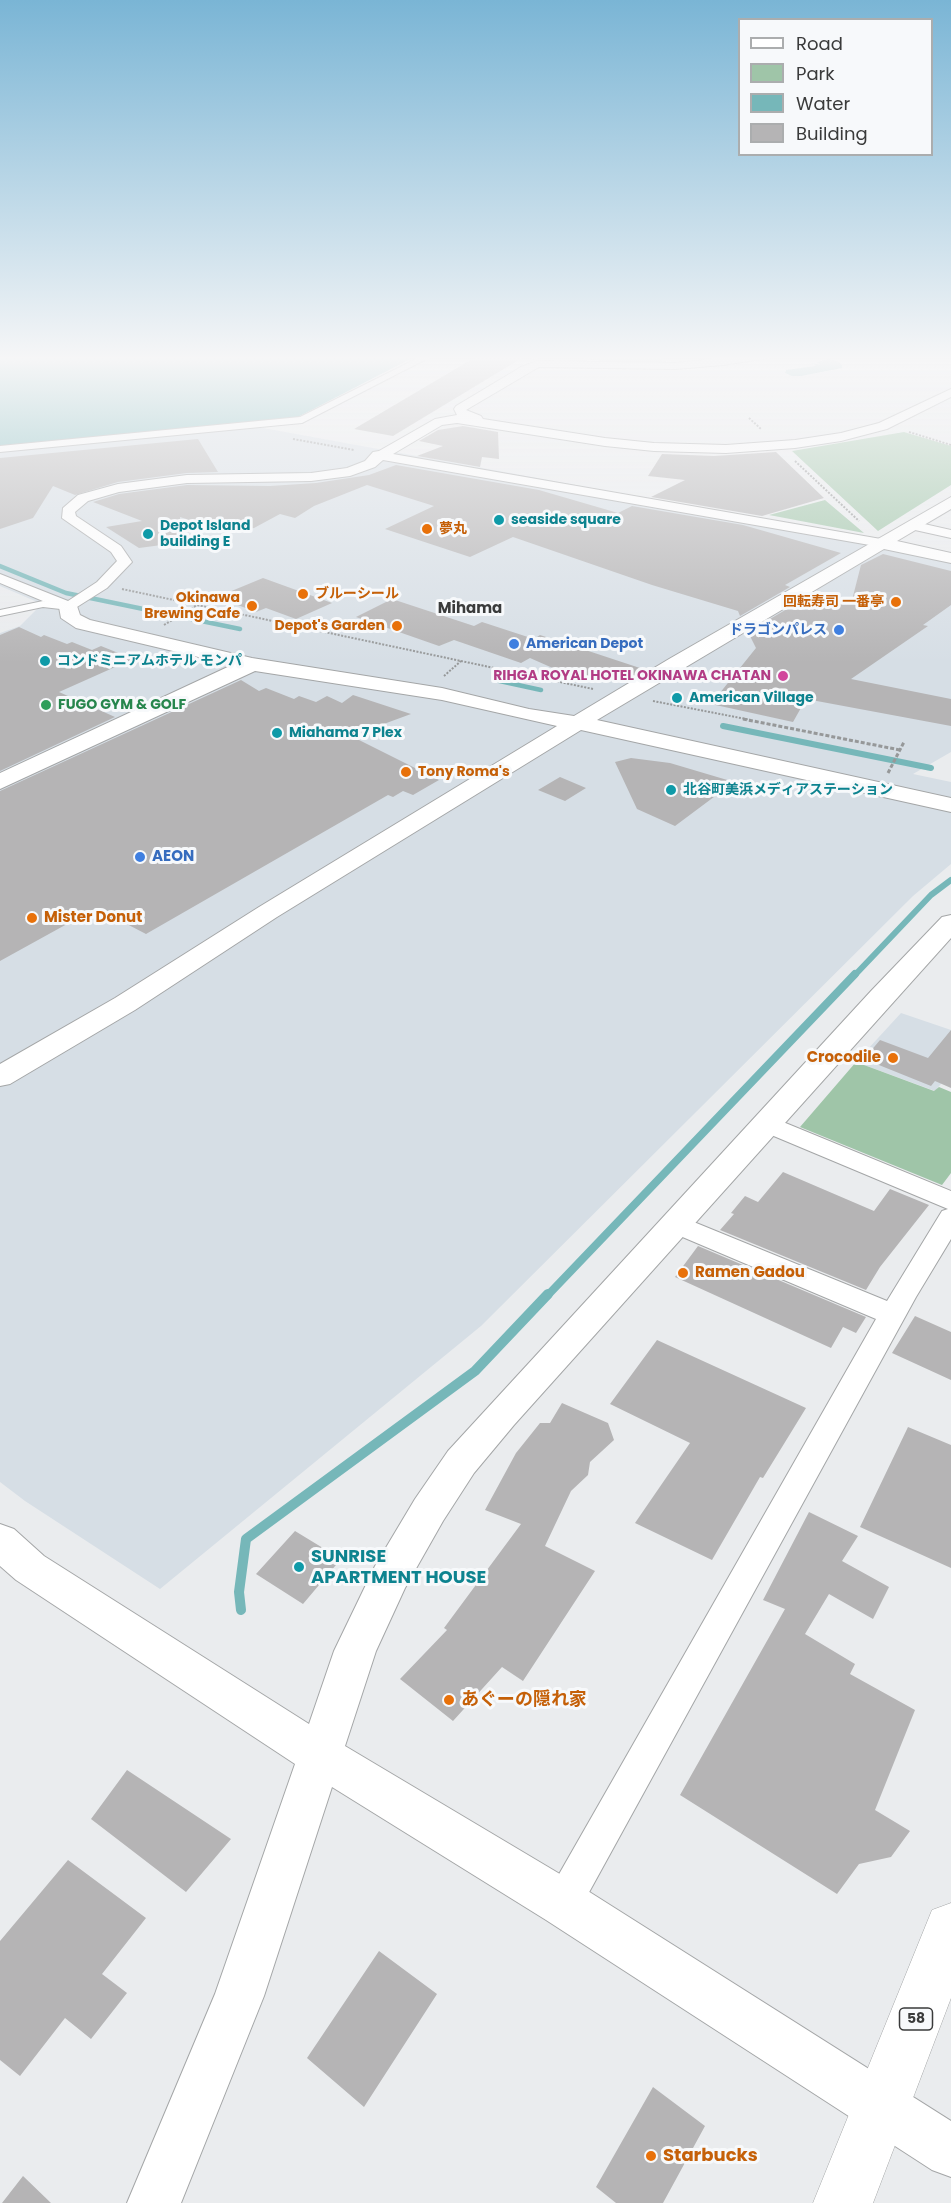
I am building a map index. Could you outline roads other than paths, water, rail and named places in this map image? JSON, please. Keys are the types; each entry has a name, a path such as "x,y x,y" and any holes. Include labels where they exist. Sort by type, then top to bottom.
{"highway":[{"name":"58","path":"843,2203 951,1929"}],"street":[{"path":"0,613 43,604 69,607 102,585 125,562 116,549 69,518 68,511 83,498 118,488 187,479 294,478 350,472 370,464 377,458"},
{"path":"396,458 881,543 951,558"},
{"path":"0,1077 125,1004 276,907 579,722 951,502"},
{"path":"911,525 951,534"},
{"path":"0,578 69,607"},
{"path":"69,607 71,618 83,624 252,664 442,694 529,715 579,722 951,805"},
{"path":"0,782 252,664"},
{"path":"154,2203 239,1996 355,1651 384,1588 448,1481 461,1462 508,1407 951,923"},
{"path":"766,1123 951,1201"},
{"path":"563,1903 893,1315 951,1217"},
{"path":"675,1224 893,1315"},
{"path":"0,1541 30,1568 74,1598 319,1753 563,1903 951,2151"}],"waterway":[{"path":"0,566 66,593 240,629"},
{"path":"495,680 541,690"},
{"path":"723,726 931,768"},
{"path":"854,976 931,895 951,880"},
{"path":"547,1296 855,974"},
{"path":"241,1610 239,1592 246,1539 475,1371 548,1294"}],"place":[{"name":"seaside square","path":"499,520"},
{"name":"夢丸","path":"427,529"},
{"name":"Depot Island building E","path":"148,534"},
{"name":"ブルーシール","path":"303,594"},
{"name":"回転寿司 一番亭","path":"896,602"},
{"name":"Okinawa Brewing Cafe","path":"252,606"},
{"name":"Depot's Garden","path":"397,626"},
{"name":"ドラゴンパレス","path":"839,630"},
{"name":"American Depot","path":"514,644"},
{"name":"コンドミニアムホテル モンパ","path":"45,661"},
{"name":"RIHGA ROYAL HOTEL OKINAWA CHATAN","path":"783,676"},
{"name":"American Village","path":"677,698"},
{"name":"FUGO GYM & GOLF","path":"46,705"},
{"name":"Miahama 7 Plex","path":"277,733"},
{"name":"Tony Roma's","path":"406,772"},
{"name":"北谷町美浜メディアステーション","path":"671,790"},
{"name":"AEON","path":"140,857"},
{"name":"Mister Donut","path":"32,918"},
{"name":"Crocodile","path":"893,1058"},
{"name":"Ramen Gadou","path":"683,1273"},
{"name":"SUNRISE APARTMENT HOUSE","path":"299,1567"},
{"name":"あぐーの隠れ家","path":"449,1700"},
{"name":"Starbucks","path":"651,2156"}],"district":[{"name":"Mihama","path":"470,609"}]}
